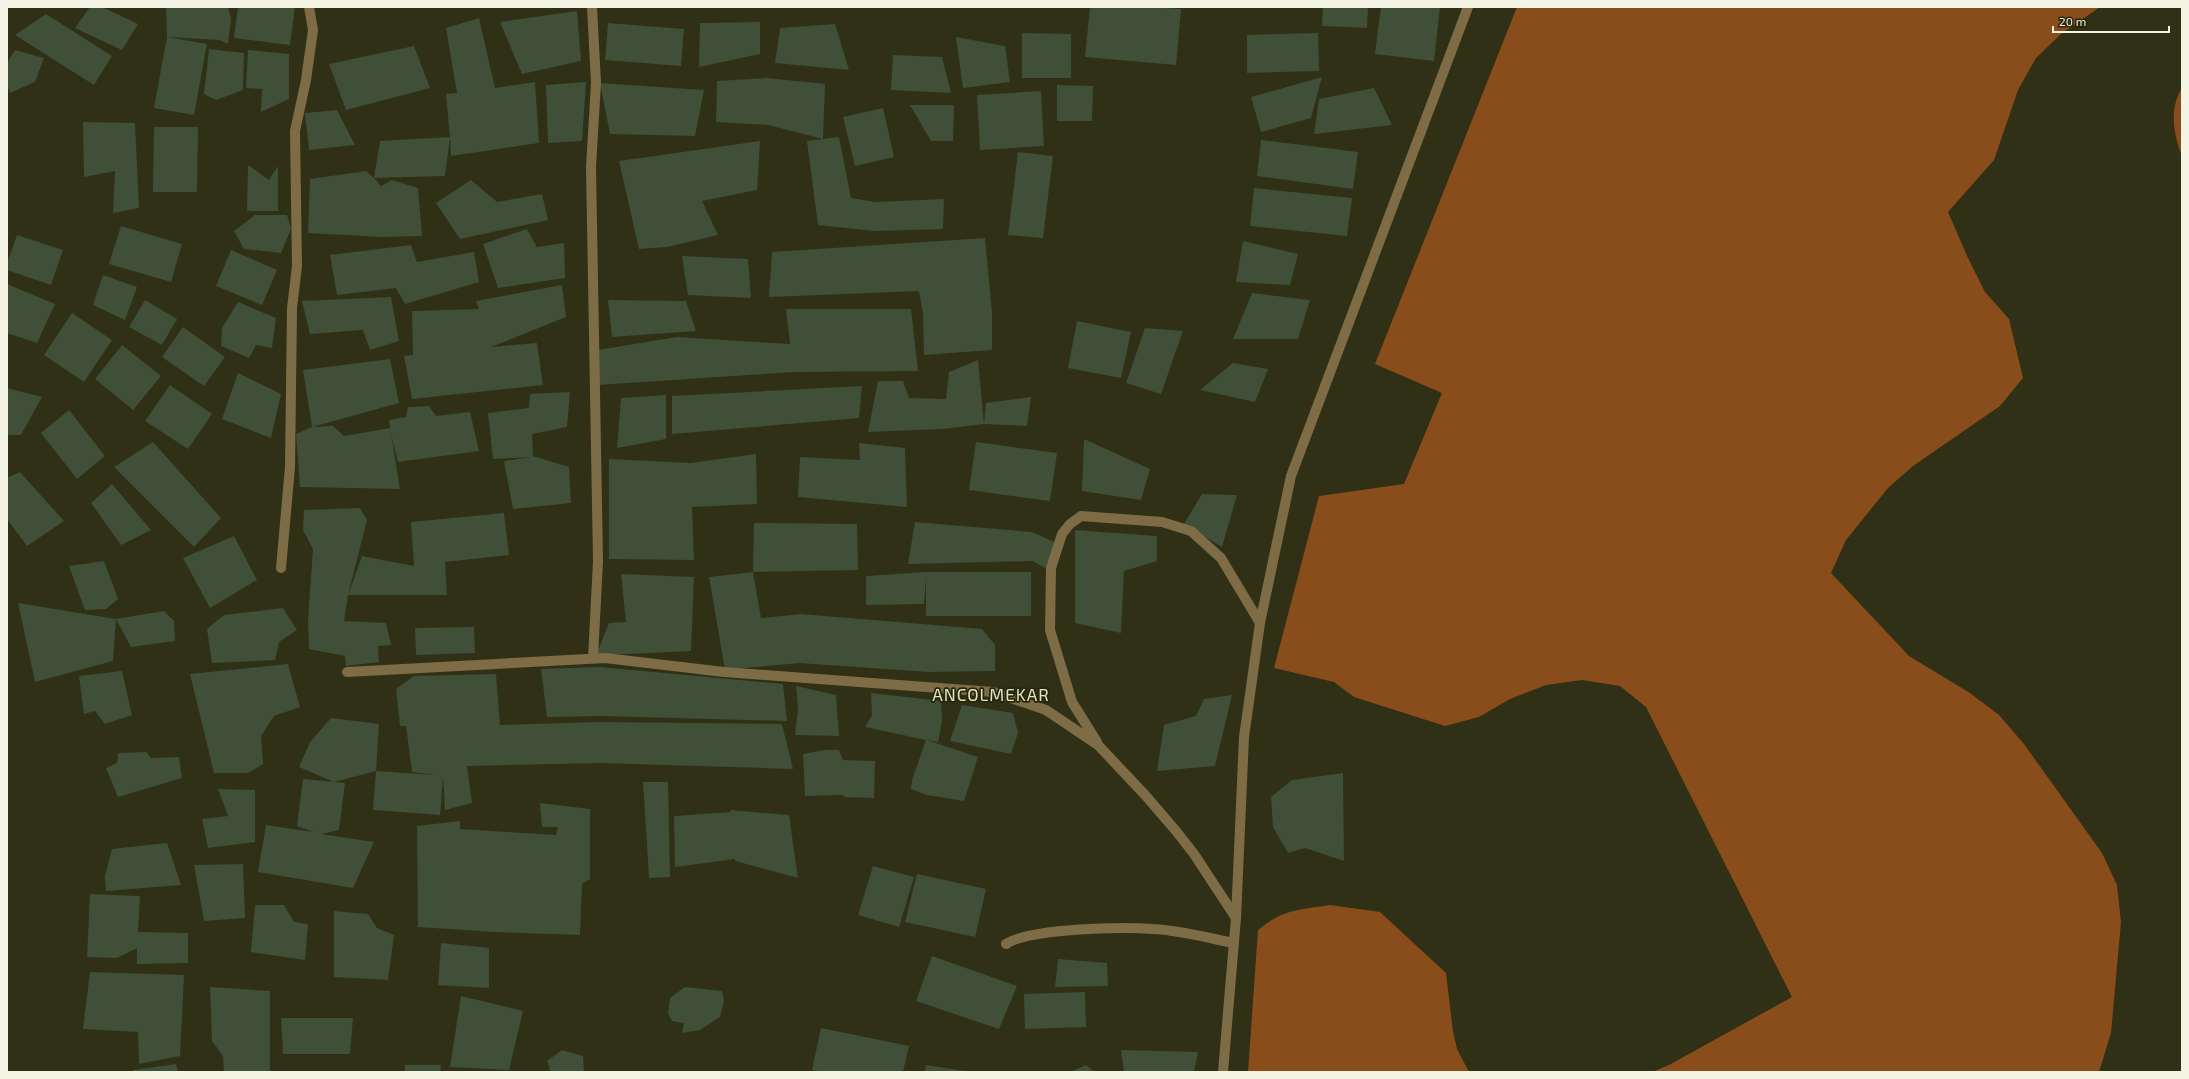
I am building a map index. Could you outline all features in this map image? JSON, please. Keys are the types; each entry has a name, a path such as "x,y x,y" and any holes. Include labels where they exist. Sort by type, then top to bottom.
{"street":[{"path":"280,568 290,467 292,308 297,266 295,131 306,80 313,30 310,7"},
{"path":"592,7 596,83 591,167 598,561 593,658"},
{"path":"1223,1072 1236,918 1244,737 1260,623 1291,476 1468,7"},
{"path":"1236,918 1194,854 1176,831 1146,796 1098,745 1072,702 1062,675 1050,630 1051,568 1062,534 1070,524 1081,516 1162,522 1191,531 1221,558 1260,623"},
{"path":"347,672 593,658 724,672 993,692 1046,710 1098,745"},
{"path":"1006,944 1015,938 1068,930 1154,929 1234,943"}],"shaded area":[{"path":"1517,7 2100,7 2061,34 2036,58 2018,90 1994,160 1948,212 1985,292 2009,319 2023,378 2000,406 1913,466 1888,488 1846,540 1831,573 1909,656 1970,693 1999,715 2024,744 2102,853 2117,885 2121,922 2111,1033 2099,1072 1652,1072 1669,1065 1792,997 1646,707 1620,686 1582,680 1546,685 1510,699 1479,717 1445,726 1354,697 1334,682 1274,668 1319,496 1404,484 1442,393 1375,364"},
{"path":"2182,88 2182,156 2176,139 2174,113 2175,104"},
{"path":"1330,905 1380,912 1446,973 1453,1031 1457,1049 1469,1072 1248,1072 1258,930 1275,918 1284,914"}],"building":[{"path":"90,7 102,7 138,24 122,50 75,28"},
{"path":"166,7 228,7 231,19 228,44 219,40 167,37"},
{"path":"238,7 295,7 290,45 234,38"},
{"path":"1090,7 1150,7 1181,9 1176,65 1085,57"},
{"path":"1323,7 1368,7 1367,28 1322,26"},
{"path":"1381,7 1440,7 1434,61 1375,54"},
{"path":"577,11 581,61 522,74 500,22"},
{"path":"46,14 112,56 94,85 15,35"},
{"path":"479,18 495,88 535,82 539,143 451,156 446,94 457,93 446,28"},
{"path":"760,22 760,54 699,67 700,23"},
{"path":"608,23 684,29 681,66 605,60"},
{"path":"835,24 849,70 775,63 780,28"},
{"path":"1022,33 1071,34 1071,78 1022,78"},
{"path":"1318,33 1319,71 1247,73 1247,35"},
{"path":"167,37 207,44 194,115 154,108"},
{"path":"956,37 1005,46 1010,82 963,88"},
{"path":"414,46 430,88 346,110 329,64"},
{"path":"209,49 244,53 243,90 216,100 204,94"},
{"path":"15,50 44,58 35,82 10,93 7,86 7,63"},
{"path":"248,50 289,54 289,99 261,112 262,89 246,88"},
{"path":"893,55 942,57 951,93 891,90"},
{"path":"1322,77 1311,118 1261,132 1251,97"},
{"path":"767,78 825,84 823,139 768,125 716,122 717,81"},
{"path":"586,82 582,141 548,143 546,85"},
{"path":"600,83 704,90 695,136 610,134"},
{"path":"1057,85 1093,86 1092,121 1057,121"},
{"path":"1374,88 1392,125 1314,134 1319,99"},
{"path":"1041,91 1044,146 980,150 977,95"},
{"path":"910,105 954,105 953,141 931,141"},
{"path":"883,108 894,157 855,166 843,117"},
{"path":"337,110 355,145 309,150 305,113"},
{"path":"83,122 135,123 139,208 113,213 115,171 84,177"},
{"path":"154,127 198,127 197,192 153,192"},
{"path":"450,137 445,176 374,178 380,141"},
{"path":"839,137 851,198 875,202 944,199 943,229 875,231 818,225 807,141"},
{"path":"1261,140 1358,152 1353,189 1257,176"},
{"path":"760,141 757,190 702,201 718,235 667,247 639,249 619,161"},
{"path":"1018,152 1053,156 1043,238 1008,235"},
{"path":"248,165 269,180 278,166 278,211 247,211"},
{"path":"366,171 381,186 392,180 418,188 422,236 381,237 308,233 310,179"},
{"path":"471,180 497,202 542,194 548,220 460,239 436,203"},
{"path":"1254,188 1352,198 1347,236 1250,226"},
{"path":"255,215 287,215 291,229 281,253 244,249 234,231"},
{"path":"121,226 182,244 171,282 109,264"},
{"path":"527,229 537,247 564,243 565,278 498,288 483,244"},
{"path":"17,235 63,250 51,285 7,270 7,263"},
{"path":"985,238 992,312 992,350 924,355 923,314 919,291 769,297 772,252"},
{"path":"1243,241 1298,254 1290,285 1236,282"},
{"path":"411,245 417,262 474,252 479,282 405,304 396,288 337,295 330,255"},
{"path":"231,250 277,270 262,305 216,286"},
{"path":"682,256 748,259 751,298 688,295"},
{"path":"103,275 137,287 125,320 93,305"},
{"path":"7,284 55,304 37,343 7,333"},
{"path":"562,285 566,317 491,347 537,343 543,385 412,399 404,356 413,355 412,311 479,309 476,301"},
{"path":"1252,293 1310,300 1298,339 1233,339"},
{"path":"391,297 399,341 370,350 363,330 310,334 302,301"},
{"path":"145,300 177,319 162,345 129,327"},
{"path":"608,300 686,301 696,331 612,337"},
{"path":"238,302 276,318 272,348 256,345 249,358 221,346 222,328"},
{"path":"786,309 911,309 918,371 793,372 598,385 598,350 677,337 790,344"},
{"path":"72,313 112,340 84,382 44,355"},
{"path":"1077,321 1131,332 1121,378 1068,368"},
{"path":"183,327 225,357 204,386 162,357"},
{"path":"1145,328 1183,331 1161,394 1126,383"},
{"path":"122,345 161,376 133,410 95,379"},
{"path":"390,359 399,403 312,427 303,370"},
{"path":"978,360 984,424 943,429 868,432 878,381 903,381 909,398 946,399 949,372"},
{"path":"1233,363 1268,369 1255,402 1200,390"},
{"path":"238,373 281,394 271,438 222,419"},
{"path":"170,385 212,414 188,449 145,421"},
{"path":"862,386 859,418 672,434 672,396"},
{"path":"7,388 42,397 21,435 7,435"},
{"path":"570,392 567,427 532,434 533,456 569,467 571,503 513,509 504,461 531,457 493,459 488,413 529,408 530,394"},
{"path":"666,395 666,439 617,448 621,398"},
{"path":"1031,397 1027,426 984,424 986,403"},
{"path":"429,406 436,416 470,412 479,451 398,462 391,434 400,489 300,487 296,434 312,427 333,426 344,436 390,428 389,420 406,417 408,407"},
{"path":"69,410 105,456 77,479 41,433"},
{"path":"1084,439 1150,469 1141,500 1082,491"},
{"path":"153,442 221,518 194,547 114,467"},
{"path":"976,442 1057,453 1050,501 969,490"},
{"path":"859,443 905,448 907,507 798,497 800,457 860,460"},
{"path":"756,454 757,504 692,507 694,560 609,559 609,459 691,463"},
{"path":"20,472 64,521 27,546 7,519 7,478"},
{"path":"112,484 151,530 121,545 91,503"},
{"path":"1202,494 1237,495 1222,547 1184,524"},
{"path":"360,508 367,520 348,595 344,621 386,623 391,645 378,646 379,662 346,666 345,656 309,649 308,620 313,549 303,530 304,510"},
{"path":"504,513 509,555 445,562 447,595 348,595 362,556 414,566 411,522"},
{"path":"915,522 1032,532 1057,543 1045,568 1033,561 908,564"},
{"path":"754,523 857,524 858,570 753,572"},
{"path":"1075,530 1157,536 1157,561 1124,571 1121,633 1075,623"},
{"path":"234,536 257,580 210,608 183,558"},
{"path":"104,561 118,599 106,609 85,610 69,566"},
{"path":"753,572 761,618 801,614 982,629 995,645 995,671 929,672 799,663 725,670 709,577"},
{"path":"926,572 1031,572 1031,616 926,616 926,578 924,604 866,605 866,576"},
{"path":"621,574 694,577 691,651 606,655 597,653 609,623 626,622"},
{"path":"18,603 116,619 113,661 35,682"},
{"path":"283,608 297,630 279,642 275,660 212,663 207,629 224,615"},
{"path":"164,611 174,621 175,641 131,647 116,619"},
{"path":"474,627 475,653 416,655 415,628"},
{"path":"288,664 300,707 274,716 261,736 263,764 248,773 214,773 190,674"},
{"path":"600,667 783,684 787,721 602,716 547,717 541,669"},
{"path":"122,671 132,715 105,724 95,711 84,714 79,676"},
{"path":"496,674 500,725 600,722 782,724 793,769 600,763 467,766 472,803 445,810 443,777 440,815 373,810 376,771 436,775 412,772 406,726 400,726 396,689 414,676"},
{"path":"796,686 836,695 839,736 795,735 798,709"},
{"path":"871,693 941,701 942,722 938,742 927,740 978,757 964,801 927,795 911,789 912,780 926,740 865,727 872,715"},
{"path":"1232,695 1215,766 1157,771 1164,725 1196,716 1204,699"},
{"path":"962,705 1013,713 1018,733 1011,754 950,741"},
{"path":"331,718 379,724 376,771 334,782 299,767 310,742"},
{"path":"825,750 839,750 843,760 875,761 874,798 844,797 843,795 805,796 803,754"},
{"path":"146,752 151,758 179,757 182,778 118,797 106,768 117,763 118,753"},
{"path":"1343,773 1344,861 1305,848 1288,853 1273,827 1271,797 1292,780"},
{"path":"303,779 345,783 339,830 321,834 374,842 353,888 258,872 266,825 313,832 297,826"},
{"path":"643,782 668,782 670,877 649,878"},
{"path":"218,789 255,790 255,842 208,848 202,819 228,816"},
{"path":"540,803 590,809 590,879 582,884 580,935 418,927 417,826 460,821 460,829 556,835 558,827 542,827"},
{"path":"730,810 789,815 798,878 735,861 735,859 675,867 674,816 731,812"},
{"path":"167,843 181,885 106,891 105,876 112,849"},
{"path":"243,864 245,918 204,921 194,865"},
{"path":"873,866 914,877 899,927 858,915"},
{"path":"917,874 986,889 975,937 905,922"},
{"path":"90,894 140,896 138,932 188,933 188,963 137,964 137,948 117,958 87,957"},
{"path":"255,905 284,905 294,922 308,924 305,960 251,952"},
{"path":"334,911 368,914 377,928 394,935 388,980 334,977"},
{"path":"441,943 489,948 489,988 438,985"},
{"path":"932,956 1017,986 999,1029 916,1001"},
{"path":"1058,959 1107,963 1108,986 1055,987"},
{"path":"90,972 184,975 180,1056 139,1064 138,1032 83,1029"},
{"path":"210,987 270,991 270,1072 224,1072 223,1056 212,1041"},
{"path":"685,987 722,991 724,1001 720,1017 700,1030 682,1033 684,1023 672,1021 668,1014 670,998"},
{"path":"1085,992 1086,1027 1025,1029 1024,994"},
{"path":"461,996 523,1011 509,1070 450,1067"},
{"path":"281,1018 353,1018 350,1054 283,1054"},
{"path":"821,1028 909,1046 903,1072 823,1072 812,1070"},
{"path":"562,1050 583,1056 584,1072 551,1072 547,1061"},
{"path":"1121,1050 1198,1052 1194,1072 1124,1072"},
{"path":"176,1064 178,1072 133,1072 133,1070"},
{"path":"405,1065 441,1065 440,1072 405,1072"},
{"path":"926,1065 965,1071 965,1072 925,1072"},
{"path":"1086,1065 1095,1072 1070,1072"}],"district":[{"name":"ANCOLMEKAR","path":"991,695"}]}
